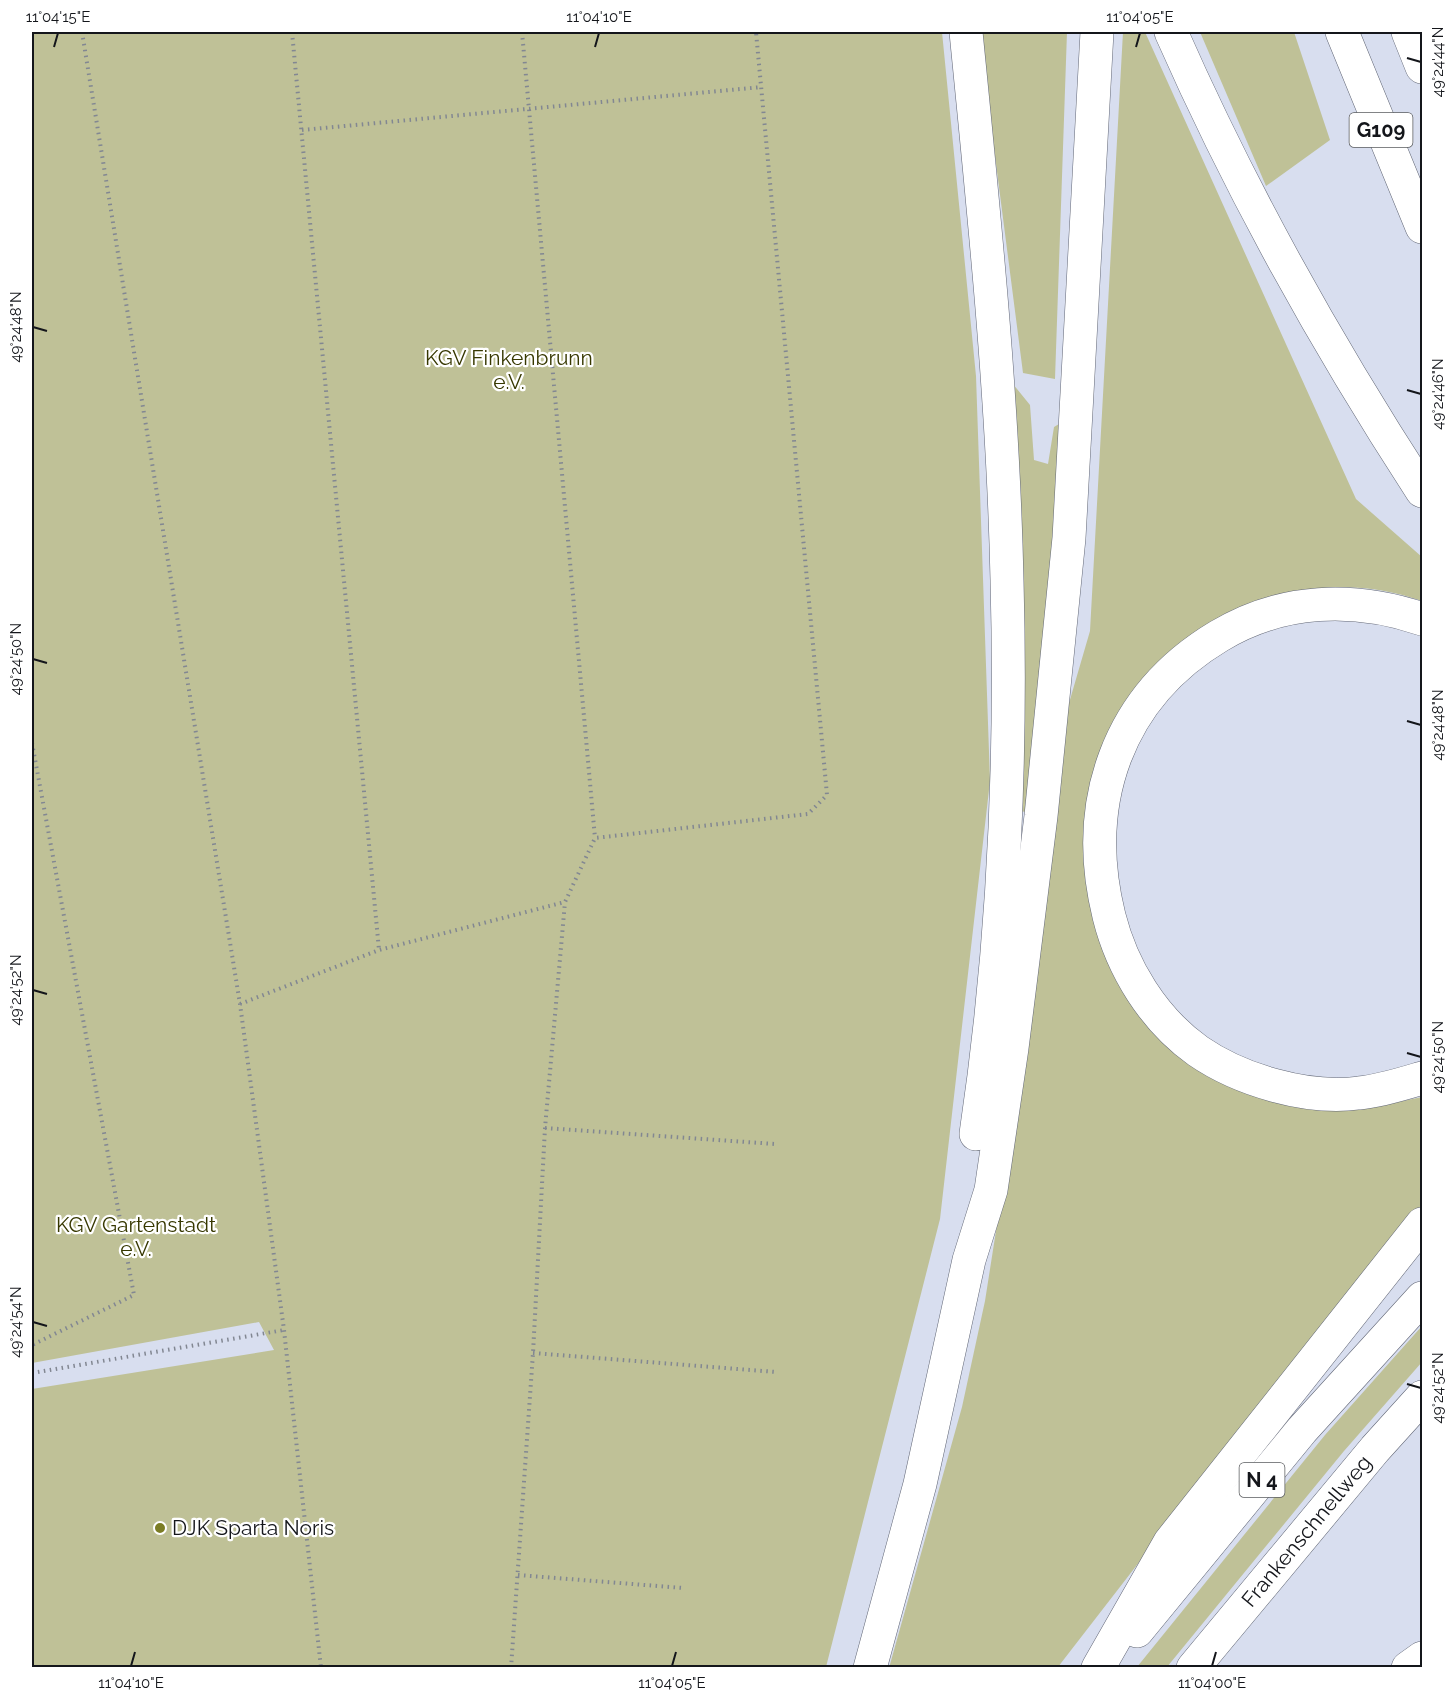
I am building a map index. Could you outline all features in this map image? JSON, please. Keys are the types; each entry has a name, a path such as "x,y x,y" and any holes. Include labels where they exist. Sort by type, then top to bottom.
{"highway":[{"path":"966,32 999,401 1007,579 1008,678 1001,882 987,1036 969,1183 969,1260"},
{"path":"870,1668 922,1474 969,1260 991,1190 1012,1048 1051,723 1075,447 1097,32"},
{"path":"1171,32 1188,70 1296,281 1354,384 1422,491"},
{"name":"G109","path":"1342,32 1422,227"},
{"path":"1408,32 1422,67"},
{"path":"1422,619 1366,605 1329,603 1282,609 1227,631 1197,649 1172,671 1146,701 1125,736 1105,792 1099,826 1098,861 1115,937 1126,965 1165,1022 1198,1051 1239,1073 1292,1089 1324,1094 1358,1094 1422,1078"},
{"path":"1098,1668 1170,1542 1422,1224"},
{"name":"N 4","path":"1107,1668 1302,1430 1422,1298"},
{"name":"Frankenschnellweg","path":"1193,1668 1338,1492 1422,1397"},
{"path":"1408,1668 1422,1658"}],"path":[{"path":"82,32 240,1004 284,1330 321,1668"},
{"path":"292,32 379,950"},
{"path":"511,1668 533,1353 544,1128 565,902 595,838 522,32"},
{"path":"595,838 808,814 827,795 756,32"},
{"path":"302,130 762,87"},
{"path":"32,743 134,1295 32,1345"},
{"path":"240,1004 379,950 565,902"},
{"path":"544,1128 775,1144"},
{"path":"32,1373 284,1330"},
{"path":"533,1353 776,1372"},
{"path":"518,1575 683,1588"}],"green space":[{"path":"32,32 942,32 976,376 990,781 940,1219 826,1667 32,1667 32,1389 274,1350 259,1322 32,1363"},
{"path":"979,32 1067,32 1055,379 1023,373"},
{"path":"1123,32 1145,32 1356,499 1422,557 1422,601 1371,589 1322,588 1273,598 1224,617 1091,790 1085,820 1084,851 1175,1049 1369,1108 1422,1097 1422,1207 1212,1468 1058,1667 889,1668 962,1407 985,1301 1030,1014 1067,710 1090,631"},
{"path":"1200,32 1294,32 1330,140 1266,186"},
{"path":"1013,384 1030,405 1034,460 1048,464 1054,427 1064,421 1031,813 1020,811"},
{"path":"1422,1326 1422,1362 1344,1451 1167,1667 1137,1667 1325,1435"}],"place":[{"name":"DJK Sparta Noris","path":"160,1528"}],"park label":[{"name":"KGV Finkenbrunn e.V.","path":"509,370"},
{"name":"KGV Gartenstadt e.V.","path":"136,1237"}]}
